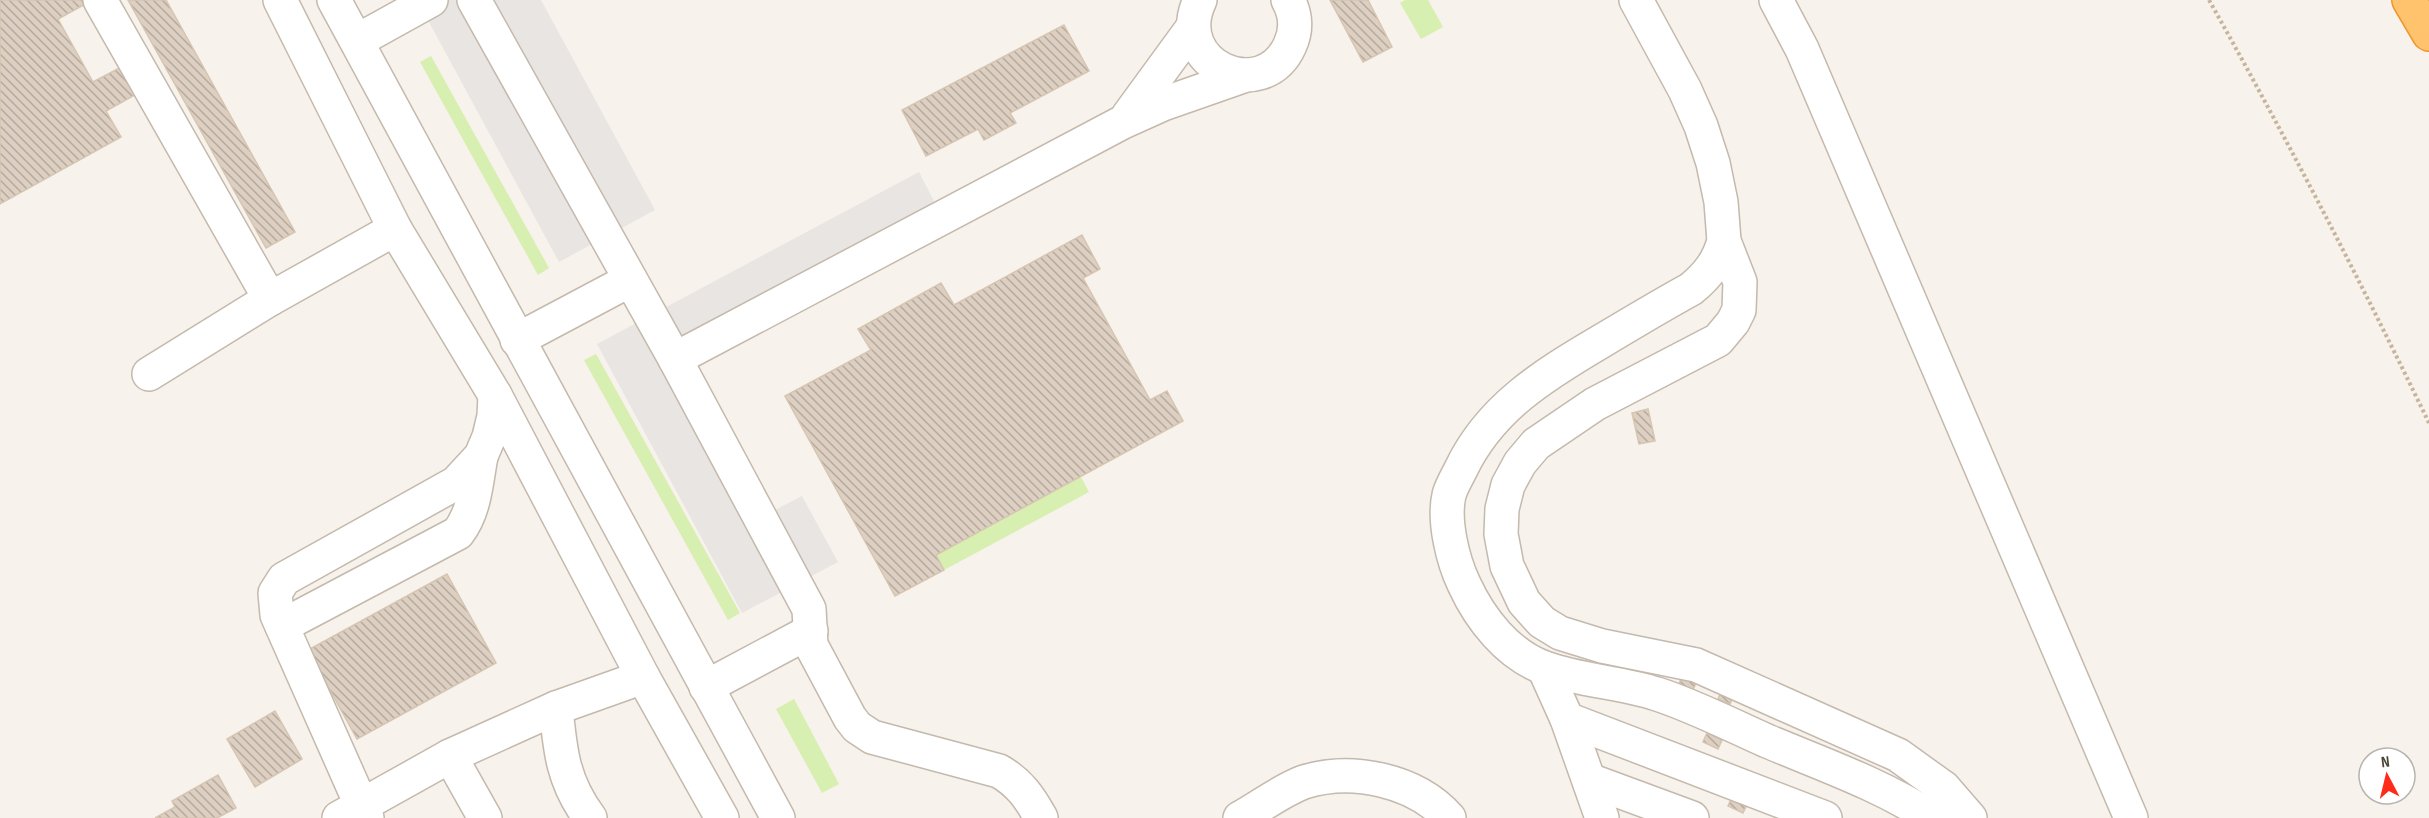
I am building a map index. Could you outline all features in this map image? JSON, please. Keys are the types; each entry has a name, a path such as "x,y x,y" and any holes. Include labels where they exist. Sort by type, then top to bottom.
{"highway":[{"path":"2409,0 2429,34"}],"lane":[{"path":"100,0 270,299"},
{"path":"280,0 395,229 495,395 643,677 722,818"},
{"path":"334,0 777,818"},
{"path":"357,41 431,0"},
{"path":"474,0 675,359 809,609 811,645 857,727 864,733 880,739 999,771 1023,789 1041,818"},
{"path":"675,359 1123,122 1163,104 1246,75 1262,72 1276,65 1287,53 1293,39 1295,23 1288,0"},
{"path":"1636,0 1685,90 1701,126 1717,183 1724,241 1740,282 1739,310 1727,332 1718,340 1595,404 1536,444 1520,463 1512,478 1502,509 1501,534 1507,566 1524,602 1542,622 1560,633 1602,646 1696,664 1898,755 1944,788 1970,818"},
{"path":"1776,0 1802,48 2131,818"},
{"path":"1197,13 1196,42 1210,62 1230,74 1246,75"},
{"path":"1123,122 1160,75 1197,13"},
{"path":"149,374 270,299 395,229"},
{"path":"1724,241 1719,258 1706,276 1691,289 1534,382 1496,417 1467,457 1449,495 1452,551 1469,597 1482,617 1501,639 1523,657 1544,668 1626,685 1660,695 1820,763 1913,806 1932,818"},
{"path":"517,340 630,280"},
{"path":"1570,360 1595,404"},
{"path":"282,626 458,533 466,522 471,507 481,456 494,416 495,395"},
{"path":"481,456 456,483 284,579 275,593 277,615 356,814 450,756 556,708 643,677"},
{"path":"706,687 811,631"},
{"path":"1544,668 1567,720 1602,818"},
{"path":"556,708 562,764 568,783 590,818"},
{"path":"1567,720 1825,818"},
{"path":"450,756 485,818"},
{"path":"1240,818 1302,783 1328,777 1353,776 1404,787 1427,800 1449,818"},
{"path":"1589,780 1692,818"}],"path":[{"path":"2209,0 2282,129 2429,423"}],"green space":[{"path":"1405,0 1428,0 1443,27 1421,39 1400,3"},
{"path":"431,56 549,268 538,275 420,62"},
{"path":"596,354 740,613 728,620 584,360"},
{"path":"1081,477 1089,492 944,570 936,555"},
{"path":"794,699 839,784 822,793 776,709"}],"shaded area":[{"path":"417,0 541,0 655,210 559,262"},
{"path":"919,172 935,203 682,338 775,510 802,496 838,562 742,613 597,344"}],"building":[{"path":"0,0 88,0 89,2 58,19 93,82 125,65 140,92 106,111 121,137 0,204"},
{"path":"128,0 166,0 295,232 266,248"},
{"path":"1330,0 1368,0 1392,47 1363,62"},
{"path":"1064,25 1089,71 1010,113 1016,123 984,140 978,129 926,156 902,110"},
{"path":"1082,235 1100,269 1083,278 1150,400 1167,391 1183,421 936,555 944,570 895,596 785,396 871,350 858,329 941,283 954,305"},
{"path":"1648,409 1655,441 1639,444 1632,413"},
{"path":"447,574 496,663 357,739 308,650"},
{"path":"1683,673 1698,678 1693,690 1679,684"},
{"path":"1723,687 1735,692 1730,704 1718,699"},
{"path":"275,711 302,759 255,787 227,739"},
{"path":"1707,733 1722,740 1718,749 1703,742"},
{"path":"218,775 236,808 217,818 155,818 175,807 172,801"},
{"path":"1733,795 1748,802 1743,813 1728,806"}]}
